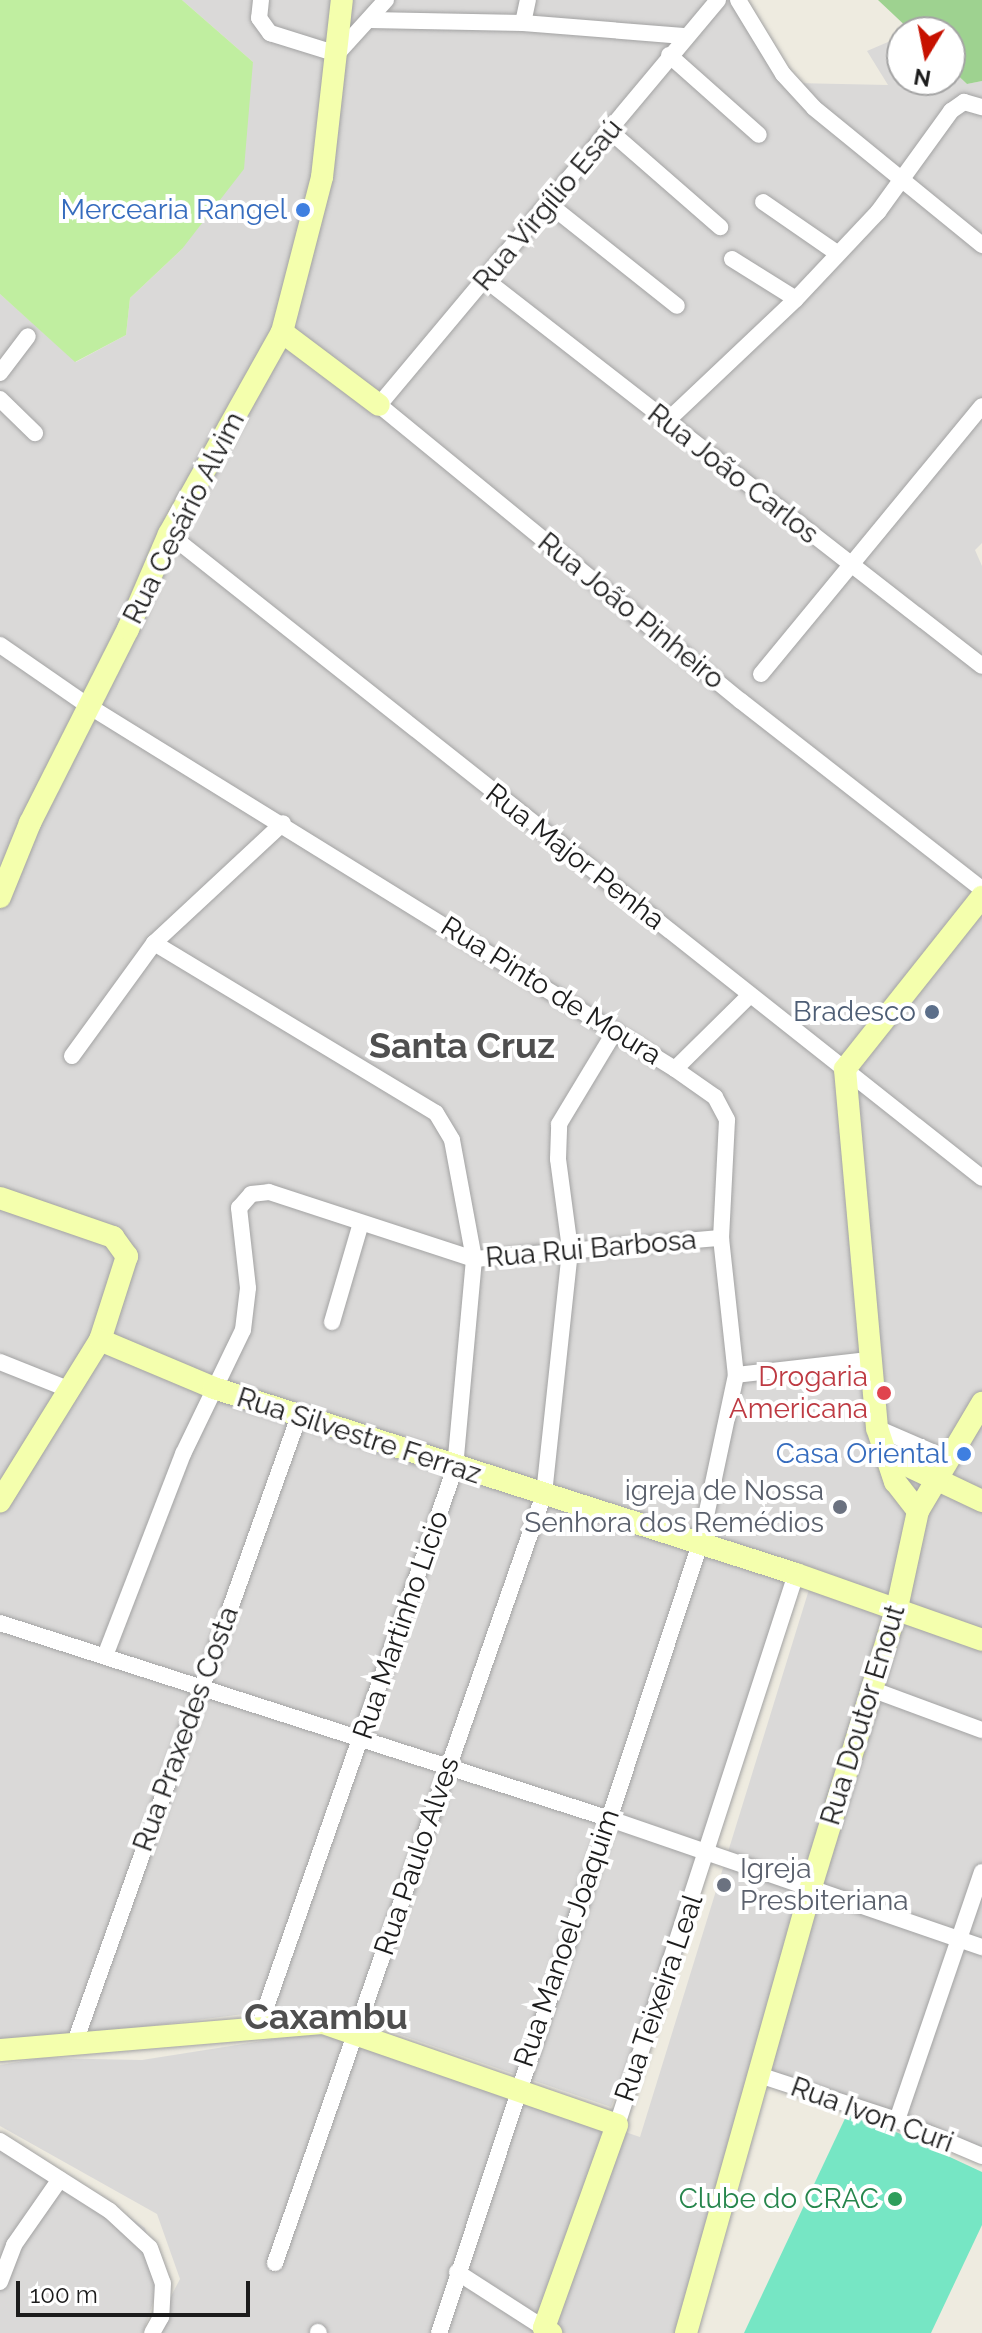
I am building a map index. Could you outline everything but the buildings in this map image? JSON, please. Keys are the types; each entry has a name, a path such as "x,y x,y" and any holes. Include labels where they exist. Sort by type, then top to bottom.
{"street":[{"path":"261,0 259,18 270,33 337,54 386,0"},
{"name":"Rua Cesário Alvim","path":"0,897 87,705 128,629 169,534 282,332 322,177 342,0"},
{"path":"523,23 528,0"},
{"path":"738,0 783,74 834,125 982,245"},
{"name":"Rua Virgílio Esaú","path":"379,405 611,132 683,36 716,1"},
{"path":"370,20 523,23 683,36"},
{"path":"669,55 759,135"},
{"path":"666,422 796,299 903,181 951,111 964,102 982,107"},
{"path":"611,132 720,227"},
{"path":"763,202 837,253"},
{"path":"550,205 677,306"},
{"path":"732,259 796,299"},
{"name":"Rua João Carlos","path":"486,280 982,666"},
{"name":"Rua João Pinheiro","path":"282,332 379,405 741,701 982,889"},
{"path":"0,373 28,336"},
{"path":"0,399 35,433"},
{"path":"761,674 982,406"},
{"name":"Rua Major Penha","path":"169,534 982,1178"},
{"name":"Rua Pinto de Moura","path":"0,645 87,705 283,823 715,1097 727,1120 721,1238 736,1375 700,1544"},
{"path":"72,1056 154,943 283,823"},
{"path":"918,1511 895,1482 883,1454 877,1428 867,1360 845,1069 982,897"},
{"name":"Rua Martinho Licio","path":"154,943 436,1113 452,1140 474,1259 455,1468 259,2027"},
{"path":"675,1069 750,995"},
{"name":"Rua Paulo Alves","path":"275,2263 544,1494 570,1249 558,1159 559,1124 615,1031"},
{"name":"Rua Rui Barbosa","path":"214,1388 235,1353 249,1309 239,1208 251,1194 269,1192 474,1259 721,1238"},
{"path":"0,1198 113,1237 125,1249 126,1263 100,1340 0,1501"},
{"path":"332,1322 361,1223"},
{"name":"Rua Silvestre Ferraz","path":"100,1340 214,1388 455,1468 796,1574 982,1640"},
{"path":"736,1375 867,1360"},
{"path":"0,1362 68,1389"},
{"path":"105,1656 214,1388"},
{"name":"Rua Doutor Enout","path":"686,2333 762,2076 811,1887 897,1608 918,1511 941,1467 982,1403"},
{"name":"Rua Praxedes Costa","path":"75,2042 299,1416"},
{"path":"877,1428 941,1467 982,1501"},
{"path":"883,1454 941,1467"},
{"name":"Rua Manoel Joaquim","path":"439,2333 517,2088 700,1544"},
{"name":"Rua Teixeira Leal","path":"548,2330 708,1853 796,1574"},
{"path":"0,1623 201,1685 607,1818 982,1947"},
{"path":"871,1689 982,1730"},
{"path":"897,2120 982,1872"},
{"path":"0,2050 311,2022 356,2030 617,2125"},
{"name":"Rua Ivon Curi","path":"762,2076 897,2120 982,2156"},
{"path":"0,2141 110,2211 150,2248 163,2283 161,2317 152,2333"},
{"path":"0,2282 14,2245 60,2179"},
{"path":"457,2272 548,2330"}],"shaded area":[{"path":"182,0 742,0 794,83 886,85 886,96 966,96 966,83 982,81 982,543 975,550 982,566 982,2147 767,2069 690,2333 152,2333 180,2279 157,2214 0,2126 0,2065 42,2058 142,2060 312,2033 356,2042 640,2137 811,1583 798,1579 708,1852 611,2107 360,2021 268,2011 0,2045 0,294 76,362 126,335 130,298 182,249 253,62"},
{"path":"886,43 886,82 867,51"},
{"path":"0,2145 97,2194 145,2228 161,2278 143,2333 0,2333"}],"green space":[{"path":"0,0 182,0 253,62 244,169 182,249 130,298 126,335 75,362 0,294"},
{"path":"878,0 982,0 982,81 966,83 966,16 895,16"},
{"name":"Clube do CRAC","path":"849,2110 982,2172 982,2225 931,2333 744,2333"}],"place":[{"name":"Mercearia Rangel","path":"303,210"},
{"name":"Bradesco","path":"932,1012"},
{"name":"Drogaria Americana","path":"884,1393"},
{"name":"Casa Oriental","path":"964,1454"},
{"name":"igreja de Nossa Senhora dos Remédios","path":"840,1507"},
{"name":"Igreja Presbiteriana","path":"724,1885"},
{"name":"Clube do CRAC","path":"895,2199"}],"district":[{"name":"Santa Cruz","path":"462,1046"},
{"name":"Caxambu","path":"326,2017"}]}
